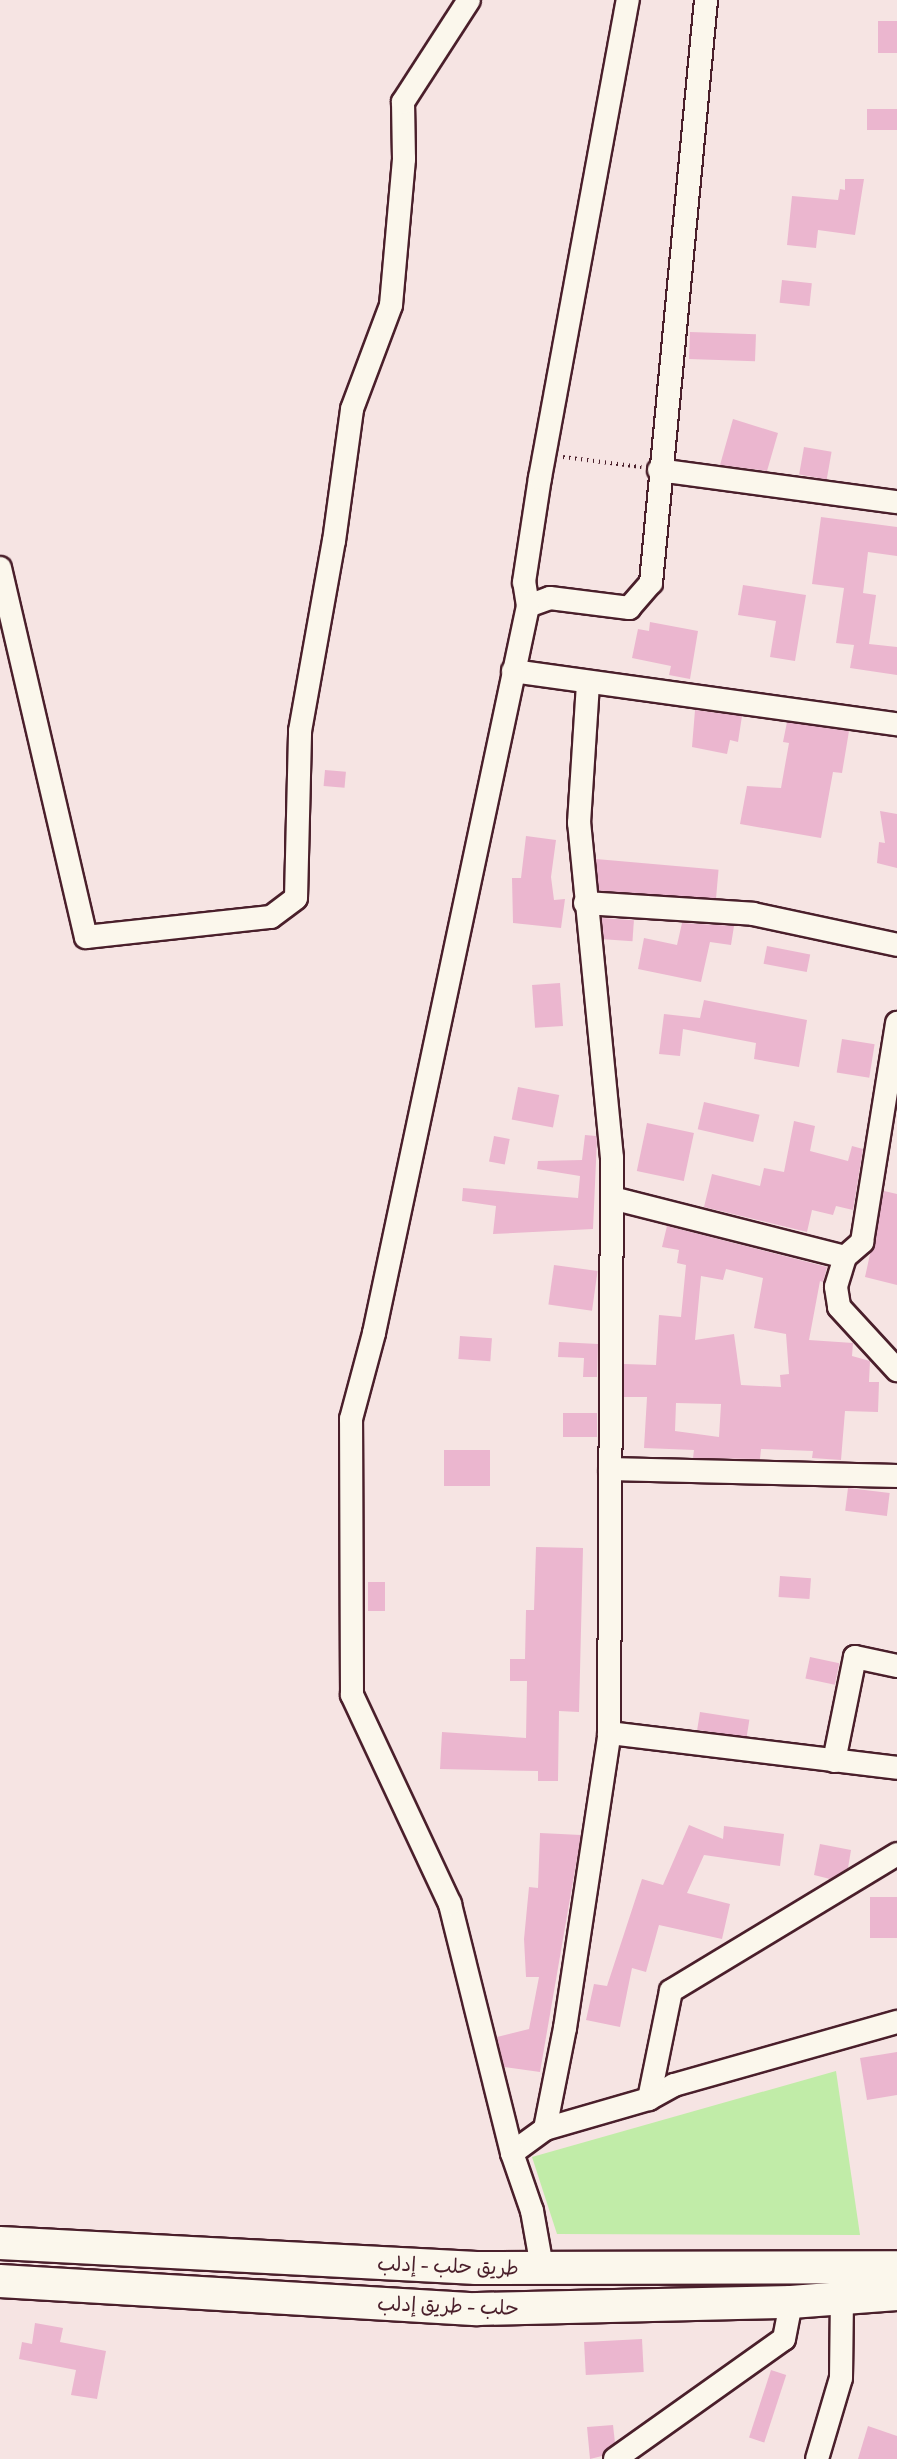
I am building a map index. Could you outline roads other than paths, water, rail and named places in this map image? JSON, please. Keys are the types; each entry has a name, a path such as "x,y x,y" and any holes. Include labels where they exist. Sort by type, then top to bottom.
{"highway":[{"name":"طريق حلب - إدلب","path":"0,2242 399,2263 542,2267 897,2266"},
{"path":"197,2292 268,2286 400,2291 409,2277 399,2263"},
{"name":"حلب - طريق إدلب","path":"0,2281 477,2309 791,2302 897,2294"}],"street":[{"path":"0,568 86,937 271,917 296,898 300,731 334,541 352,409 391,305 404,159 403,102 469,0"},
{"path":"542,2267 532,2211 512,2153 450,1904 352,1695 351,1419 376,1321 528,606 524,582 544,459 628,0"},
{"path":"528,606 550,598 629,608 651,583 659,470 706,0"},
{"path":"659,470 897,502"},
{"path":"513,671 897,724"},
{"path":"545,2129 566,2028 609,1733 612,1158 585,903 579,823 588,682"},
{"path":"585,903 753,914 897,945"},
{"path":"897,1023 889,1132 862,1242 844,1257 836,1287 839,1307 897,1370"},
{"path":"612,1198 844,1257"},
{"path":"610,1469 897,1476"},
{"path":"834,1761 855,1657 897,1666"},
{"path":"609,1733 897,1768"},
{"path":"649,2099 671,1990 897,1854"},
{"path":"512,2153 545,2129 649,2099 674,2085 897,2022"},
{"path":"817,2459 842,2378 842,2298"},
{"path":"615,2459 784,2339 791,2302"}]}
